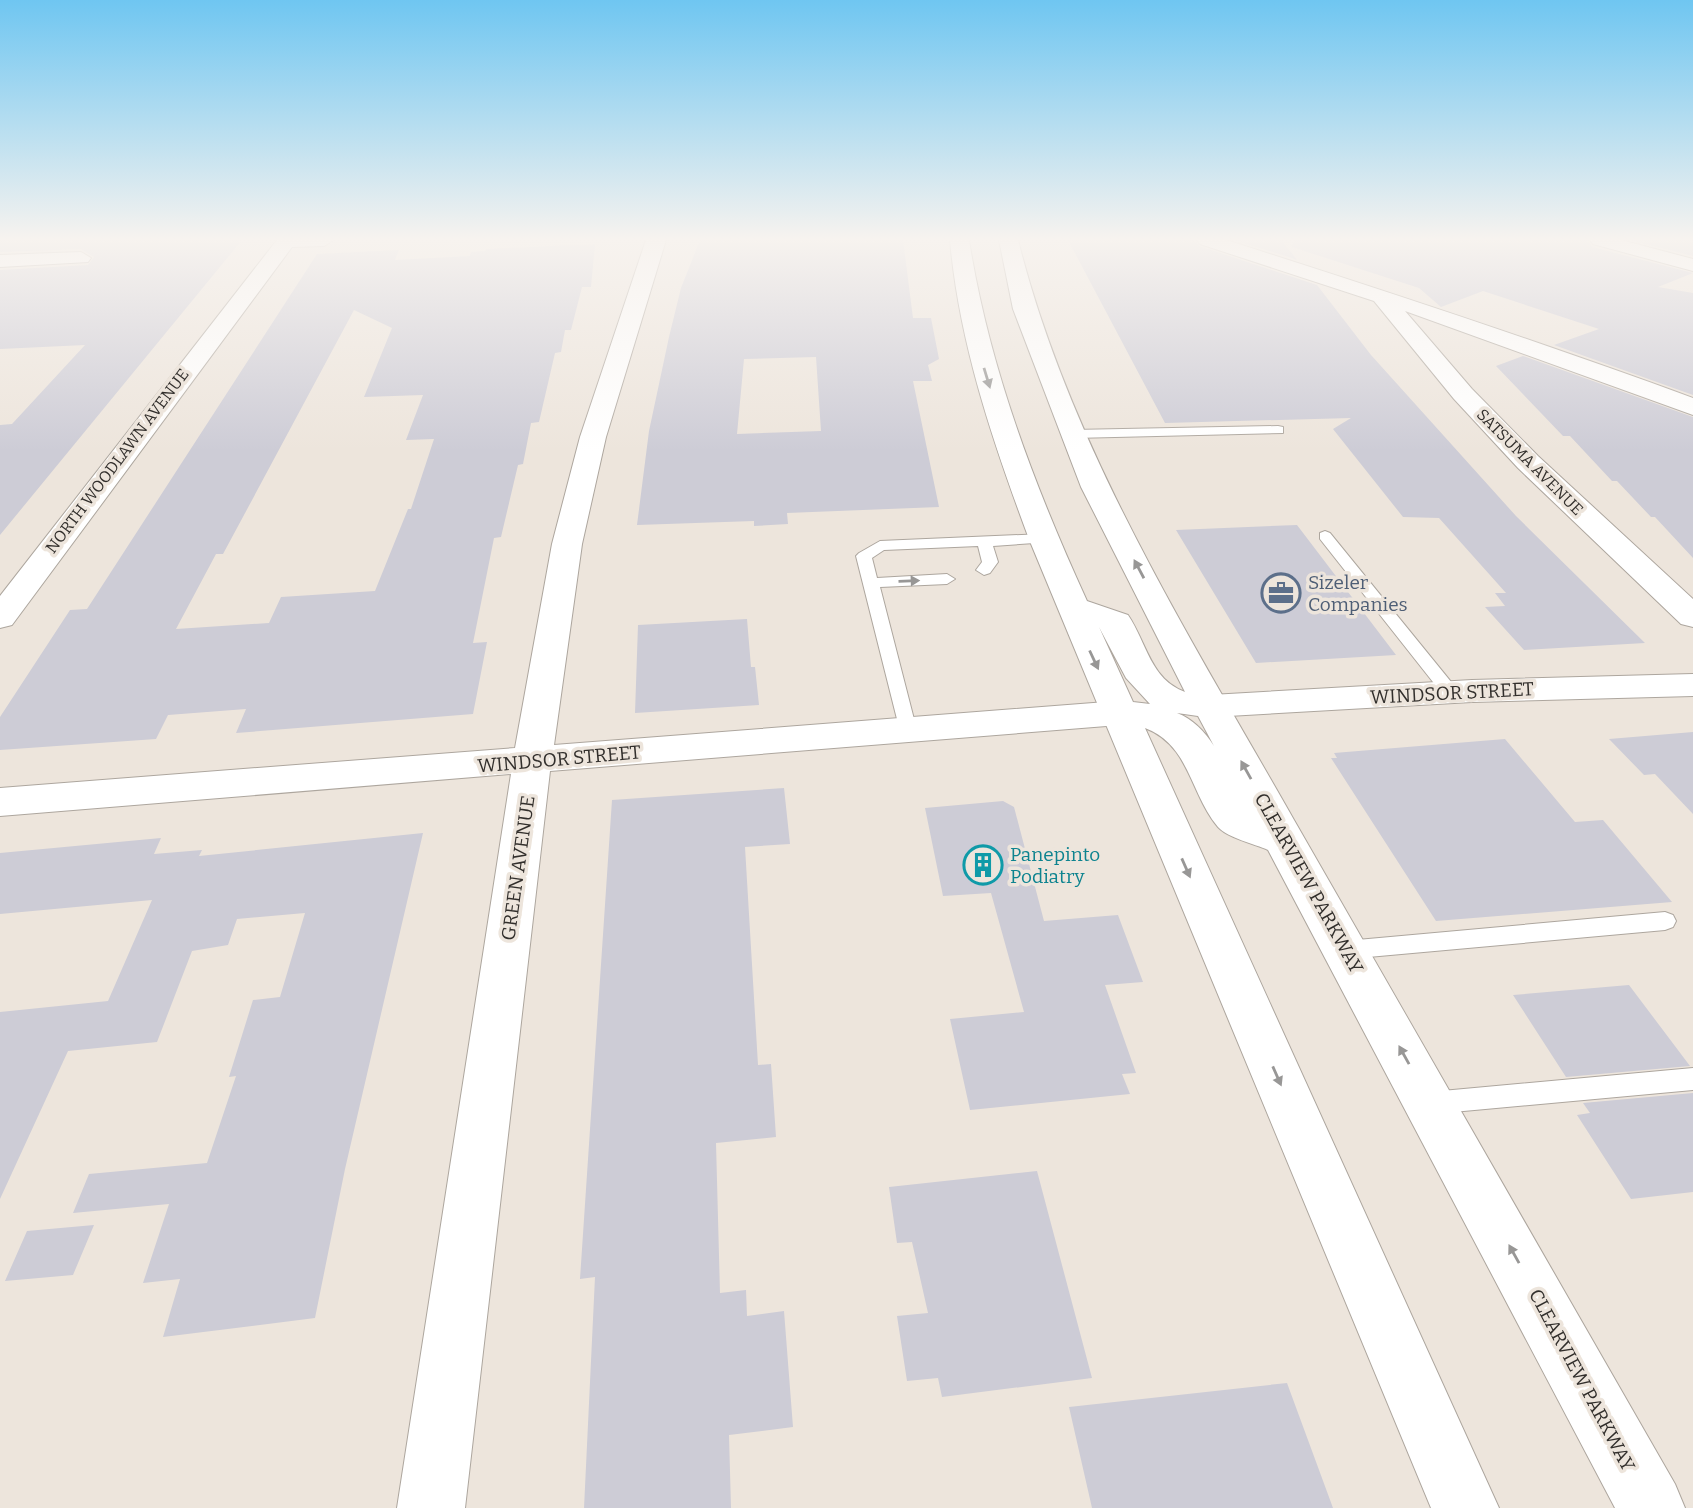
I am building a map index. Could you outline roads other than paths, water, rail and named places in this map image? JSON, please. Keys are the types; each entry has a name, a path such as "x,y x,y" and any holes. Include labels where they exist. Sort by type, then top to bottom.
{"main road":[{"name":"NORTH WOODLAWN AVENUE","path":"0,618 234,310"},
{"name":"GREEN AVENUE","path":"431,1508 532,762 568,544 593,437 633,310"},
{"path":"970,310 975,338 1008,443 1072,607 1465,1508"},
{"name":"CLEARVIEW PARKWAY","path":"1025,310 1095,487 1211,706 1651,1508"},
{"name":"SATSUMA AVENUE","path":"1393,310 1463,394 1528,462 1693,617"},
{"path":"1423,310 1693,407"},
{"name":"WINDSOR STREET","path":"1072,607 1116,622 1146,684 1160,697 1183,704 1211,706 1450,692 1693,685"},
{"name":"WINDSOR STREET","path":"0,802 532,762 1119,713 1147,715 1172,724 1193,743 1234,819 1285,840"}],"lane":[{"path":"1073,434 1278,429"},
{"path":"1325,536 1450,692"},
{"path":"908,731 864,556 880,546 1044,539"},
{"path":"984,542 990,562 984,570"},
{"path":"871,583 947,579"},
{"path":"1346,950 1665,921"},
{"path":"1430,1103 1693,1079"}],"place":[{"name":"Sizeler Companies","path":"1281,593"},
{"name":"Panepinto Podiatry","path":"983,865"}]}
